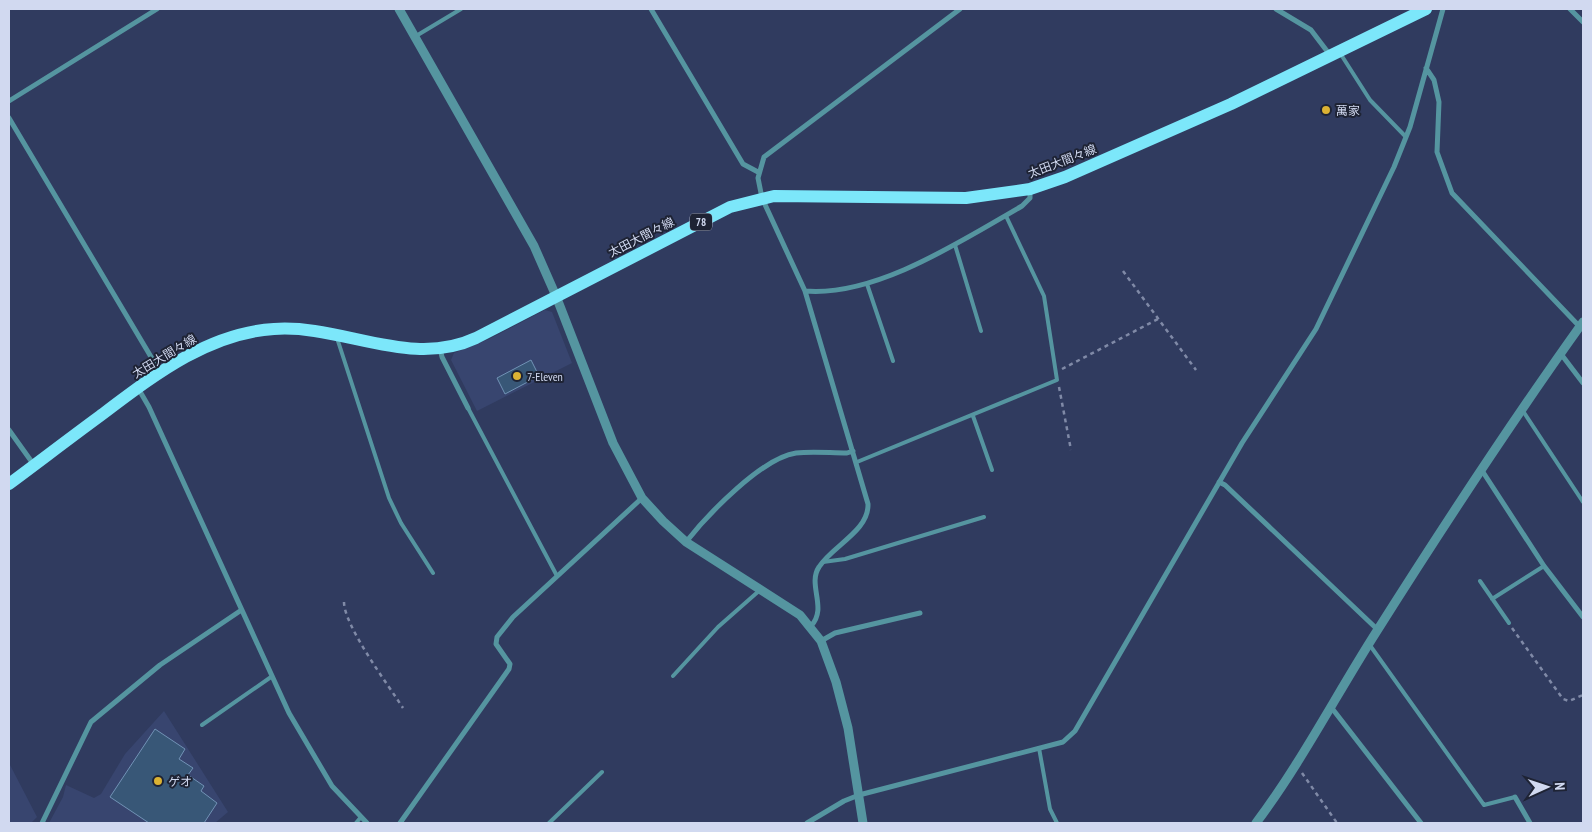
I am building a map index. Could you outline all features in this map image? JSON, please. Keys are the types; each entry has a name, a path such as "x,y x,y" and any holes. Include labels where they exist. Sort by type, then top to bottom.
{"main road":[{"name":"太田大間々線","path":"9,484 160,372 189,355 243,333 295,328 401,347 440,348 465,343 730,207 762,198 774,196 966,198 1030,189 1065,177 1230,104 1426,9"}],"street":[{"path":"9,101 157,9"},
{"path":"398,9 525,228 556,296 613,443 642,498 686,542 786,604 811,626 821,641 836,682 846,721 863,823"},
{"path":"651,9 744,164 758,172"},
{"path":"811,626 819,613 816,574 823,562 862,523 868,510 857,462 804,291 762,198 758,172 764,157 960,9"},
{"path":"1276,9 1311,30 1335,54"},
{"path":"807,823 859,795 1063,742 1076,731 1219,482 1309,343 1394,167 1406,136 1443,9"},
{"path":"1570,9 1583,22"},
{"path":"1256,823 1295,767 1378,630 1481,469 1582,325 1452,193 1437,152 1439,102 1434,80 1426,68"},
{"path":"9,118 160,372"},
{"path":"804,291 820,293 857,288 955,245 1028,202 1030,189"},
{"path":"440,348 442,357 468,408"},
{"path":"1561,354 1583,383"},
{"path":"138,388 149,407 271,677 319,768 332,786 367,823"},
{"path":"9,430 34,465"},
{"path":"686,542 753,474 772,462 796,453 853,451"},
{"path":"1481,469 1544,566 1583,617"},
{"path":"1219,482 1378,630"},
{"path":"400,823 509,669 510,664 496,644 497,637 513,618 642,498"},
{"path":"42,823 91,722 160,665 240,611"},
{"path":"821,641 835,633 920,613"},
{"path":"1331,707 1421,823"},
{"path":"1515,796 1530,823"}],"lane":[{"path":"415,37 461,9"},
{"path":"1335,54 1370,100 1406,136"},
{"path":"857,462 1058,380 1044,296 1006,216"},
{"path":"955,245 981,331"},
{"path":"868,284 893,361"},
{"path":"336,336 389,498 401,523 433,573"},
{"path":"468,408 557,576"},
{"path":"1522,409 1583,502"},
{"path":"973,416 992,470"},
{"path":"823,562 845,559 984,516"},
{"path":"1492,599 1544,566"},
{"path":"1480,581 1509,623"},
{"path":"673,676 718,627 761,588"},
{"path":"1370,644 1484,805 1515,796"},
{"path":"202,725 271,677"},
{"path":"1039,748 1050,808 1056,823"},
{"path":"549,823 602,772"},
{"path":"356,823 361,817"}],"path":[{"path":"1123,271 1196,370"},
{"path":"1056,372 1158,319"},
{"path":"1058,380 1072,450"},
{"path":"344,602 344,608 355,633 403,708"},
{"path":"1509,623 1563,700 1568,701 1583,695"},
{"path":"1295,767 1337,823"}],"shaded area":[{"path":"545,310 552,312 572,363 477,411 451,360 454,353 489,339"},
{"path":"164,711 228,812 215,823 49,823 63,797 66,785 94,798 101,794 125,754"},
{"path":"9,763 37,817 31,823 9,823"}],"building":[{"path":"531,360 539,376 505,394 497,378"},
{"name":"ゲオ","path":"155,729 185,749 179,759 193,768 188,775 204,786 201,791 217,803 204,823 149,823 110,797"}],"place":[{"name":"萬家","path":"1326,110"},
{"name":"7-Eleven","path":"517,376"},
{"name":"ゲオ","path":"158,781"}]}
